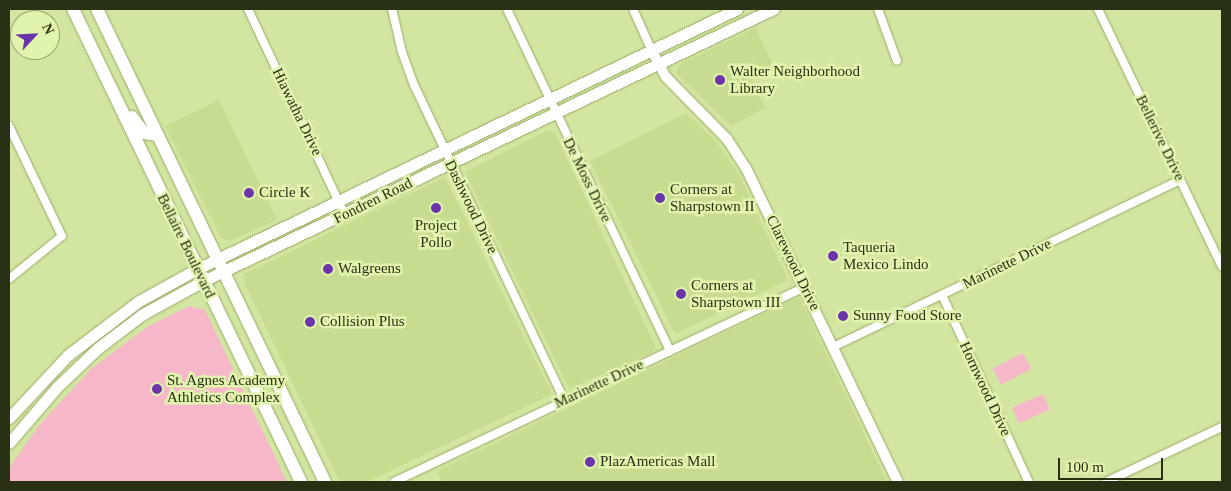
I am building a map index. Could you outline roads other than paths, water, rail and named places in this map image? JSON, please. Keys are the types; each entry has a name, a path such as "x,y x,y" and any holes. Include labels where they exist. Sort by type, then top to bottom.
{"main road":[{"path":"74,13 92,9"},
{"name":"Bellaire Boulevard","path":"97,9 325,482"},
{"name":"Fondren Road","path":"9,443 57,387 98,348 143,314 203,281 221,266 340,202 737,9"},
{"name":"Fondren Road","path":"9,418 89,336 139,301 198,269 221,266 345,215 773,9"},
{"name":"Bellaire Boulevard","path":"74,13 301,482"},
{"path":"109,85 122,98 139,129 150,136 158,135"},
{"path":"89,336 98,348"},
{"path":"286,452 300,466 308,482"}],"street":[{"name":"Hiawatha Drive","path":"248,9 345,215"},
{"name":"Dashwood Drive","path":"392,9 407,68 564,400"},
{"name":"De Moss Drive","path":"507,9 670,351"},
{"name":"Clarewood Drive","path":"633,9 658,63 678,93 716,128 741,159 898,482"},
{"path":"878,9 897,61"},
{"name":"Bellerive Drive","path":"1098,9 1222,267"},
{"path":"9,126 62,236 9,279"},
{"name":"Marinette Drive","path":"833,347 1180,180"},
{"name":"Marinette Drive","path":"394,482 804,288"},
{"name":"Hornwood Drive","path":"942,295 1029,482"},
{"path":"1106,482 1222,426"}],"place":[{"name":"Walter Neighborhood Library","path":"720,80"},
{"name":"Circle K","path":"249,193"},
{"name":"Corners at Sharpstown II","path":"660,198"},
{"name":"Project Pollo","path":"436,208"},
{"name":"Taqueria Mexico Lindo","path":"833,256"},
{"name":"Walgreens","path":"328,269"},
{"name":"Corners at Sharpstown III","path":"681,294"},
{"name":"Sunny Food Store","path":"843,316"},
{"name":"Collision Plus","path":"310,322"},
{"name":"St. Agnes Academy Athletics Complex","path":"157,389"},
{"name":"PlazAmericas Mall","path":"590,462"}]}
